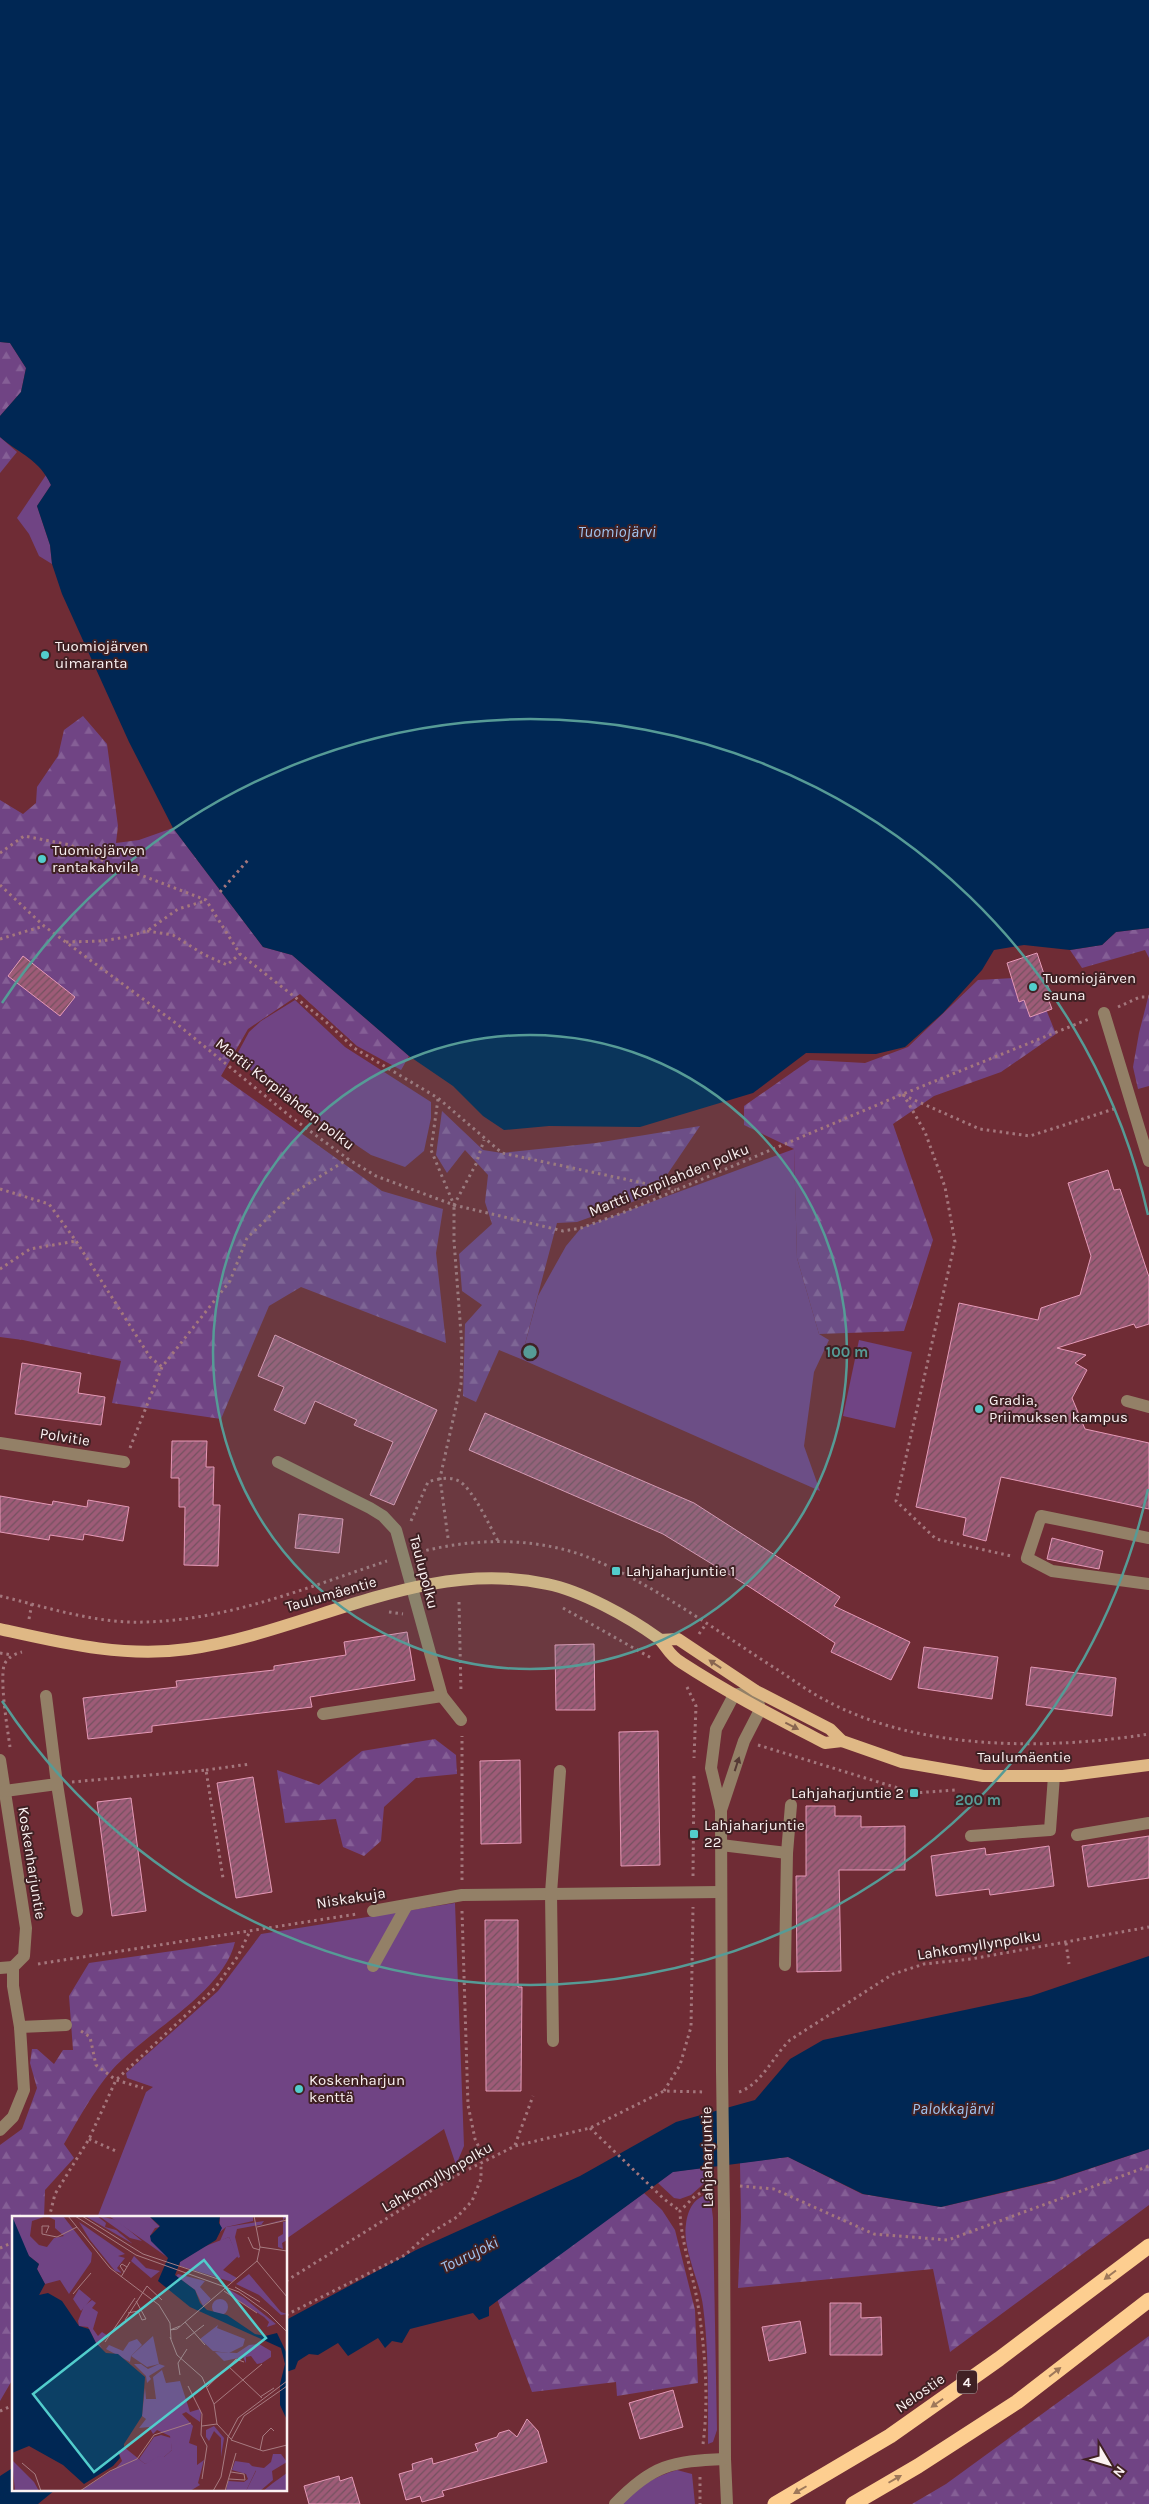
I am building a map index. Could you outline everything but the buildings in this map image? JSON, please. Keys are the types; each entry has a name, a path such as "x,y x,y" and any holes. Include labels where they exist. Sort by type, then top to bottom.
{"highway":[{"name":"Nelostie","path":"775,2504 890,2436 999,2359 1149,2246"},
{"path":"853,2504 918,2466 1017,2402 1149,2300"}],"main road":[{"name":"Taulumäentie","path":"0,1629 101,1650 138,1652 188,1649 235,1640 437,1582 477,1577 548,1584 582,1597 629,1619 660,1640 670,1655 760,1710 825,1743 842,1740"},
{"name":"Taulumäentie","path":"660,1640 678,1639 756,1691 830,1729 842,1740 902,1762 983,1776 1054,1776 1149,1765"}],"street":[{"path":"1104,1013 1149,1161"},
{"path":"1127,1401 1149,1407"},
{"name":"Polvitie","path":"0,1443 124,1462"},
{"name":"Taulupolku","path":"278,1462 383,1516 396,1530 442,1696 461,1720"},
{"path":"1149,1538 1041,1516 1027,1558 1052,1571 1149,1584"},
{"path":"734,1695 756,1691 760,1710"},
{"name":"Lahjaharjuntie","path":"727,2504 720,1892 721,1810 711,1768 716,1729 734,1695"},
{"path":"46,1696 57,1784 77,1911"},
{"path":"323,1714 442,1696"},
{"name":"Lahjaharjuntie","path":"721,1810 744,1741 760,1710"},
{"name":"Koskenharjuntie","path":"0,1760 26,1928 24,1956 13,1967"},
{"path":"553,2042 551,1893 560,1771"},
{"path":"971,1836 1050,1830 1054,1776"},
{"path":"5,1792 57,1784"},
{"path":"785,1965 787,1853 791,1805"},
{"path":"1077,1836 1149,1823"},
{"path":"721,1845 787,1853"},
{"name":"Niskakuja","path":"372,1911 462,1895 720,1892"},
{"path":"373,1966 407,1905"},
{"path":"0,1968 13,1967 13,1986 20,2027 24,2090 12,2117 0,2130"},
{"path":"20,2027 66,2026"},
{"path":"615,2504 646,2475 669,2466 701,2460 725,2459"}],"path":[{"path":"0,853 24,836 70,845 104,861 206,900 240,954 324,1020 354,1048 438,1098 484,1140 502,1153 677,1190"},
{"path":"220,892 248,860"},
{"name":"Martti Korpilahden polku","path":"0,885 44,926 177,1024 291,1117 348,1159 376,1176 454,1205 563,1231 581,1228 622,1214 903,1094 1140,997 1149,998"},
{"path":"65,942 126,938 146,931 178,909 206,900"},
{"path":"0,939 44,926"},
{"path":"146,931 173,935 203,954 227,965 240,954"},
{"path":"903,1094 980,1129 1030,1136 1132,1104"},
{"path":"903,1094 925,1132 945,1187 955,1242 896,1501 936,1539 1034,1562"},
{"path":"438,1098 431,1150 454,1205 454,1241 462,1347 461,1384 440,1478 448,1538"},
{"path":"454,1205 476,1164 484,1140"},
{"path":"124,1462 162,1367 230,1281 247,1238 295,1192 348,1159"},
{"path":"0,1189 49,1204 76,1241 150,1357 162,1367"},
{"path":"0,1269 30,1249 76,1241"},
{"path":"410,1524 428,1482 440,1478 459,1481 481,1508 498,1541"},
{"path":"0,1596 101,1618 144,1622 198,1617 243,1608 403,1556 467,1542 498,1541 548,1546 585,1556 635,1580 828,1702 896,1729 960,1741 1056,1742 1149,1734"},
{"path":"459,1602 463,1758 462,1895 468,2105 475,2139 485,2160"},
{"path":"559,1606 659,1662"},
{"path":"379,1615 388,1612 403,1614 417,1610"},
{"path":"690,1646 706,1624"},
{"path":"22,1651 31,1653"},
{"path":"0,1653 12,1655"},
{"path":"681,1662 675,1672 688,1687 696,1706 693,1892"},
{"path":"57,1784 250,1764"},
{"path":"206,1770 223,1878"},
{"name":"Lahkomyllynpolku","path":"288,2279 485,2160 515,2146 590,2128 664,2091 680,2065 691,2027 693,1892"},
{"name":"Niskakuja","path":"13,1986 30,1975 38,1963 372,1911"},
{"name":"Lahkomyllynpolku","path":"777,2052 790,2040 893,1974 924,1964 1066,1943 1149,1927"},
{"path":"50,2216 55,2194 89,2139 116,2080 215,1988 238,1956 250,1930"},
{"path":"1066,1943 1069,1964"},
{"path":"66,2026 74,2026 90,2038 96,2065 116,2080 143,2088"},
{"path":"515,2146 533,2096"},
{"path":"590,2128 664,2199 680,2211"},
{"path":"89,2139 118,2152"},
{"path":"288,2313 405,2255 427,2235 457,2217 472,2201 481,2179 481,2162"},
{"path":"735,2186 774,2189 874,2234 948,2240 1149,2166"},
{"path":"700,2504 701,2460 705,2431 704,2370 698,2304 680,2233 680,2211 695,2196 709,2188"},
{"path":"0,2248 12,2243"},
{"path":"0,2411 12,2405"}],"green space":[{"path":"0,342 10,343 26,368 21,392 0,416"},
{"path":"0,437 17,452 0,473"},
{"path":"46,475 51,485 37,506 50,545 52,564 39,556 29,534 17,518"},
{"path":"83,716 107,744 118,826 116,843 139,840 173,828 263,947 292,955 409,1056 401,1070 357,1046 300,994 248,1029 221,1076 382,1191 443,1209 436,1253 446,1343 301,1287 269,1306 221,1419 112,1403 121,1361 23,1340 0,1337 0,800 23,814 36,803 37,787 58,756 64,730"},
{"path":"1149,928 1149,958 1145,950 1082,968 1070,950 1102,945 1116,932"},
{"path":"1033,977 1056,1034 1001,1072 934,1096 893,1124 933,1240 904,1331 819,1334 797,1258 794,1149 744,1125 744,1106 810,1060 865,1063 908,1047 978,980"},
{"path":"1149,994 1149,1086 1138,1089 1133,1067"},
{"path":"295,1000 345,1047 431,1102 431,1118 424,1151 405,1167 371,1155 291,1101 235,1058 249,1032 261,1021"},
{"path":"442,1111 483,1150 502,1153 596,1143 700,1126 654,1194 577,1222 557,1223 521,1359 499,1350 476,1402 463,1396 465,1324 482,1305 462,1291 459,1254 492,1224 485,1202 488,1175 465,1150 447,1173 436,1155"},
{"path":"794,1149 797,1258 819,1334 829,1340 814,1372 804,1446 820,1491 521,1359 538,1296 566,1246 581,1228"},
{"path":"859,1340 912,1352 895,1428 843,1416"},
{"path":"435,1739 456,1755 457,1774 416,1778 384,1807 381,1841 364,1856 343,1847 336,1819 285,1823 277,1770 319,1785 362,1751"},
{"name":"Koskenharjun kenttä","path":"455,1903 464,2146 456,2165 444,2129 288,2238 288,2216 98,2216 146,2092 153,2087 127,2078 126,2073 218,1991 261,1934"},
{"path":"235,1942 228,1961 216,1978 182,2011 127,2056 112,2070 99,2087 64,2144 74,2158 45,2190 44,2216 12,2216 12,2380 0,2401 0,2145 22,2129 37,2088 30,2063 32,2049 37,2049 54,2064 63,2050 73,2050 69,1996 89,1963"},
{"path":"1149,2149 1149,2205 950,2352 933,2269 738,2288 741,2217 740,2163 788,2157 862,2194 941,2207 1053,2181"},
{"path":"709,2167 709,2179 691,2195 680,2199 674,2198 658,2183 672,2172"},
{"path":"644,2193 662,2210 675,2230 695,2310 698,2383 617,2396 616,2382 532,2392 497,2299"},
{"path":"710,2194 713,2218 717,2430 713,2442 708,2444 708,2375 705,2323 701,2297 685,2233 687,2219 693,2204 700,2198"},
{"path":"1149,2336 1149,2504 912,2504 946,2484"},
{"path":"677,2470 692,2474 695,2504 622,2504 633,2492 646,2483 661,2475"}],"water":[{"name":"Tuomiojärvi","path":"0,0 1149,0 1149,928 1116,932 1102,945 1070,950 1024,945 994,950 982,970 943,1013 905,1047 876,1054 806,1053 753,1093 640,1127 549,1126 504,1130 483,1116 453,1086 409,1056 292,955 263,947 173,828 129,742 62,594 52,564 50,545 37,506 51,485 35,463 0,437 0,416 21,392 26,368 10,343 0,342"},
{"name":"Palokkajärvi","path":"1149,1956 1149,2149 1055,2180 941,2207 863,2194 788,2157 673,2172 489,2307 489,2316 479,2320 473,2313 410,2329 402,2343 392,2341 385,2348 378,2338 348,2356 338,2343 318,2355 309,2354 298,2361 295,2369 288,2371 288,2319 416,2250 580,2176 676,2122 755,2100 790,2059 823,2040 1031,1996"},
{"path":"12,2468 12,2492 53,2492 38,2504 0,2504 0,2476"}],"place":[{"name":"Tuomiojärven uimaranta","path":"45,655"},
{"name":"Tuomiojärven rantakahvila","path":"42,859"},
{"name":"Tuomiojärven sauna","path":"1033,987"},
{"name":"Gradia, Priimuksen kampus","path":"979,1409"},
{"name":"Lahjaharjuntie 1","path":"616,1571"},
{"name":"Lahjaharjuntie 2","path":"914,1793"},
{"name":"Lahjaharjuntie 22","path":"694,1834"},
{"name":"Koskenharjun kenttä","path":"299,2089"}],"water label":[{"name":"Tourujoki","path":"469,2254"}]}
